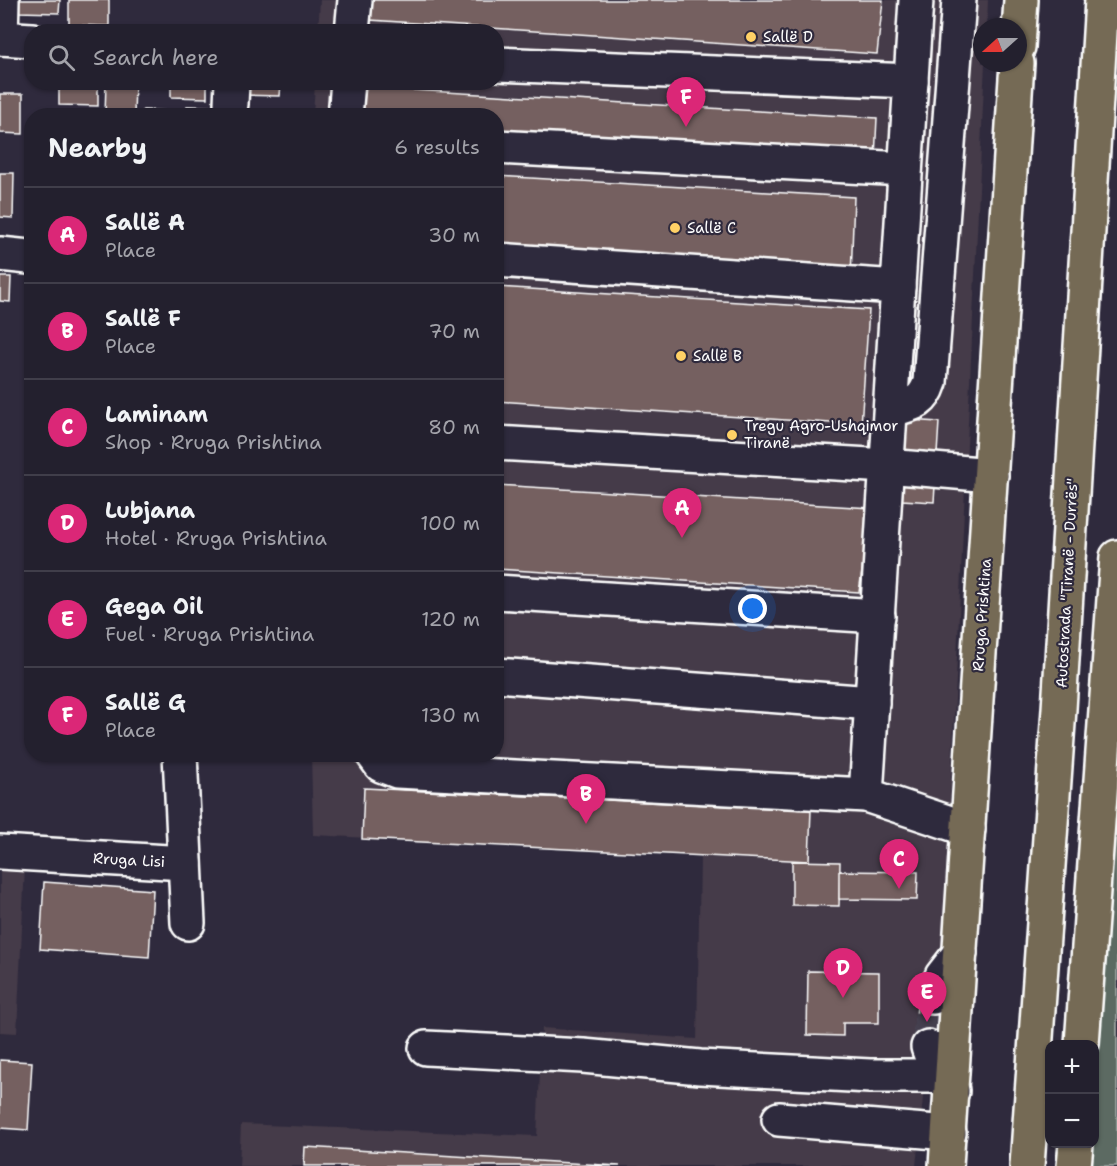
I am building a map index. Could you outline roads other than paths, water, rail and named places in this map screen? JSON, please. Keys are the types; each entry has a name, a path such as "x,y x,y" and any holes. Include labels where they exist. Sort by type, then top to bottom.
{"main road":[{"path":"1020,18 1021,0"},
{"name":"Autostrada \"Tiranë - Durrës\"","path":"1027,1166 1059,721 1102,0"},
{"name":"Rruga Prishtina","path":"946,1166 949,1133 940,1071 960,953 1016,72"},
{"path":"1083,1040 1117,557"},
{"path":"1074,1166 1076,1148"}],"street":[{"path":"2,0 11,38"},
{"path":"353,24 355,0"},
{"path":"866,795 916,0"},
{"path":"891,410 918,402 926,394 930,382 959,0"},
{"path":"504,64 911,81"},
{"path":"346,108 347,90"},
{"path":"504,147 905,169"},
{"path":"504,261 898,287"},
{"path":"504,443 887,466 991,475"},
{"path":"504,593 878,616"},
{"path":"504,676 872,703"},
{"name":"Rruga Lisi","path":"0,852 185,863 180,762"},
{"path":"379,762 397,771 866,795 968,829"},
{"path":"185,863 188,923"},
{"path":"933,997 942,976 960,953"},
{"path":"426,1048 583,1056 700,1067 859,1076 940,1071"},
{"path":"779,1119 949,1133"}],"tunnel":[{"path":"928,1047 933,997"}],"place":[{"name":"Sallë D","path":"751,37"},
{"name":"Sallë G","path":"686,127"},
{"name":"Sallë C","path":"675,228"},
{"name":"Sallë B","path":"681,356"},
{"name":"Tregu Agro-Ushqimor Tiranë","path":"732,435"},
{"name":"Sallë A","path":"682,538"},
{"name":"Sallë F","path":"586,824"},
{"name":"Laminam","path":"899,889"},
{"name":"Lubjana","path":"843,998"},
{"name":"Gega Oil","path":"927,1022"}]}
